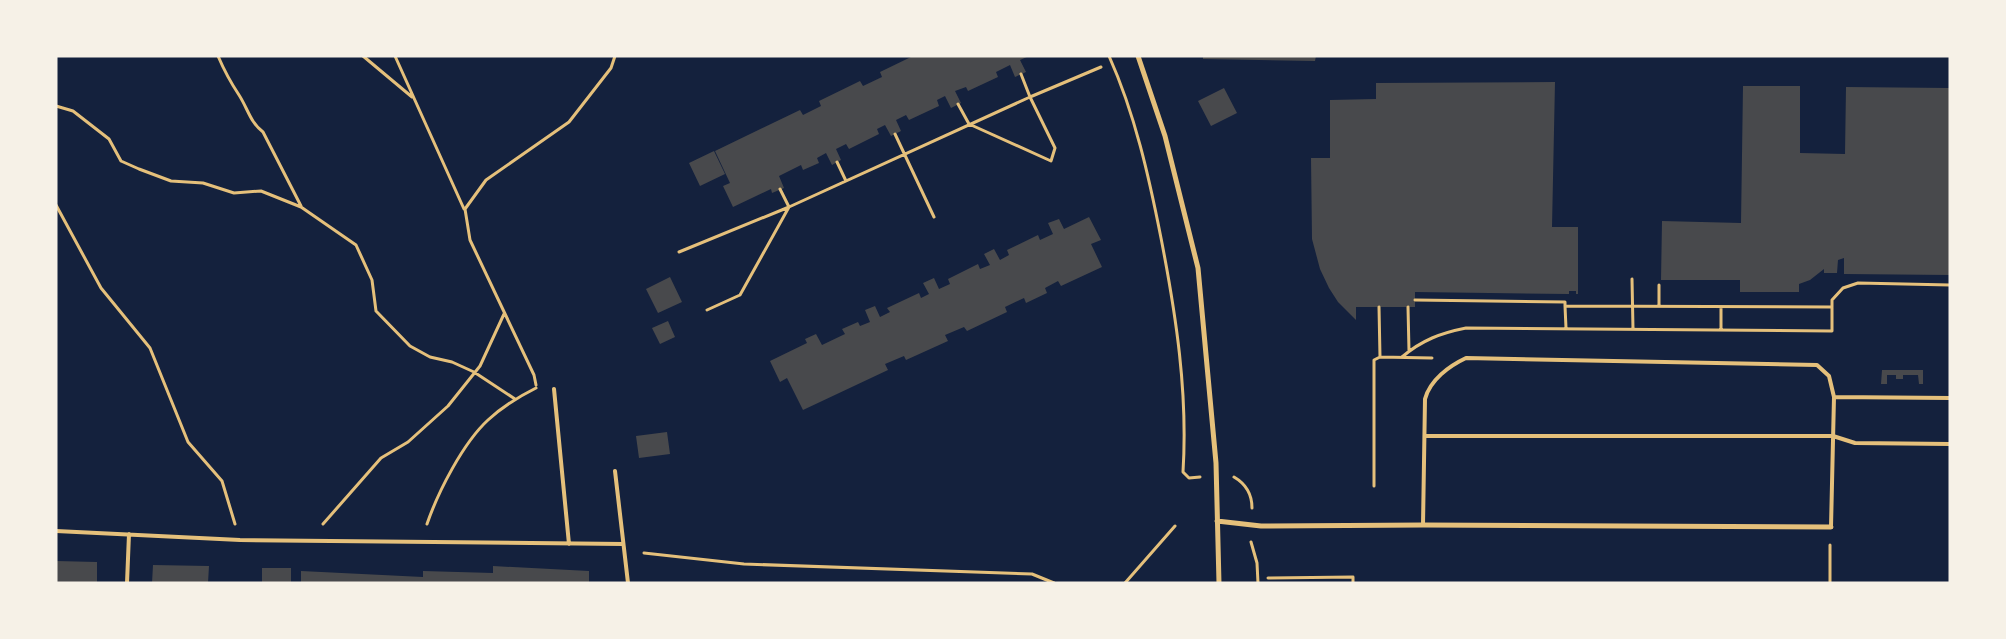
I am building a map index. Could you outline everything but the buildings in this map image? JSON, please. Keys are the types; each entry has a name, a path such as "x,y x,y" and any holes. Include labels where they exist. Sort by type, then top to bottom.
{"street":[{"path":"1138,56 1165,136 1198,268 1216,477 1219,583"},
{"path":"1217,521 1251,525 1830,527"}],"lane":[{"path":"1423,525 1427,392 1452,365 1466,358 1817,365 1829,376 1834,397 1830,527"},
{"path":"554,389 569,544"},
{"path":"1834,397 1950,398"},
{"path":"1425,436 1833,436 1856,443 1950,444"},
{"path":"614,471 628,583"},
{"path":"56,531 240,540 623,544"},
{"path":"127,583 129,534"}],"path":[{"path":"218,56 232,88 239,95 253,124 262,132 301,207"},
{"path":"363,56 413,97"},
{"path":"395,56 465,209 470,240 534,375 538,394"},
{"path":"465,209 486,180 569,122 611,68 615,56"},
{"path":"1109,56 1140,143 1175,312 1183,391 1184,472 1189,478 1234,477 1248,489 1252,497 1251,542 1257,563 1258,583"},
{"path":"679,252 790,207 969,124 1101,67"},
{"path":"958,104 969,124 1051,161 1055,148 1021,74"},
{"path":"56,106 72,111 109,139 121,161 139,169 171,181 203,183 234,193 261,191 301,207 356,245 372,280 376,311 410,346 430,357 452,362 474,372 515,398"},
{"path":"895,134 934,217"},
{"path":"837,162 846,181"},
{"path":"780,189 790,207"},
{"path":"56,205 100,288 150,348 188,442 222,481 240,540"},
{"path":"707,310 740,295 790,207"},
{"path":"1632,279 1633,329"},
{"path":"1402,357 1420,342 1466,328 1832,331 1832,300 1843,288 1858,283 1950,285"},
{"path":"1658,285 1659,306"},
{"path":"1415,300 1565,302 1566,328"},
{"path":"1565,306 1832,307"},
{"path":"1379,307 1380,357"},
{"path":"1408,307 1409,352"},
{"path":"1721,307 1721,330"},
{"path":"308,540 381,458 408,442 448,406 480,366 504,313"},
{"path":"1374,486 1374,360 1380,357 1466,358"},
{"path":"420,542 436,502 463,452 486,421 515,398 536,388"},
{"path":"1125,583 1175,526"},
{"path":"1830,527 1830,583"},
{"path":"644,553 744,564 1032,574 1054,583"},
{"path":"1268,578 1353,577 1353,583"}]}
